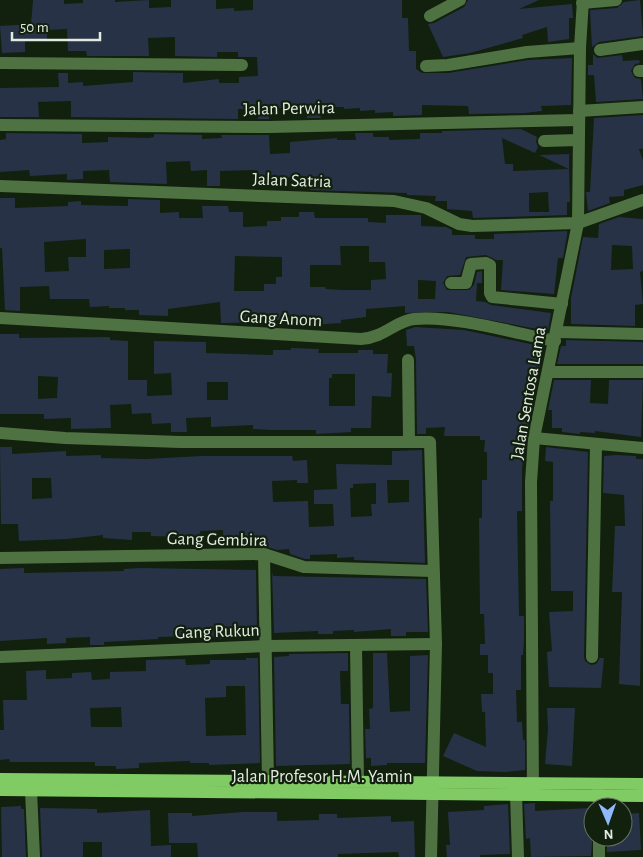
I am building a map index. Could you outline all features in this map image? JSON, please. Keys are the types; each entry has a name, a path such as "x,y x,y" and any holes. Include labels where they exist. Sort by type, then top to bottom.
{"main road":[{"name":"Jalan Profesor H.M. Yamin","path":"0,779 275,785 432,794 533,788 598,795 643,796"},
{"name":"Jalan Profesor H.M. Yamin","path":"0,790 31,791 275,785 358,781 432,781 517,788"},
{"name":"Jalan Profesor H.M. Yamin","path":"598,795 643,784"}],"street":[{"path":"430,16 460,0"},
{"path":"582,1 616,0"},
{"name":"Jalan Sentosa Lama","path":"533,788 530,524 534,438 578,223 582,1"},
{"path":"600,50 643,44"},
{"path":"426,66 448,65 527,52 580,48"},
{"path":"0,63 242,65"},
{"name":"Jalan Perwira","path":"0,125 269,127 579,116 643,107"},
{"path":"544,141 578,140"},
{"name":"Jalan Satria","path":"0,186 394,202 426,208 459,224 472,226 578,223 643,200"},
{"path":"451,282 466,283 471,264 486,263 490,265 492,297 562,304"},
{"name":"Gang Anom","path":"0,318 361,339 379,336 405,321 427,319 556,336 643,334"},
{"path":"408,360 409,442"},
{"path":"549,372 643,372"},
{"path":"0,433 65,438 180,442 430,442 432,571 436,644 431,857"},
{"path":"534,438 643,448"},
{"path":"592,657 596,444"},
{"path":"264,554 275,785"},
{"name":"Gang Gembira","path":"0,558 264,554 304,567 432,571"},
{"name":"Gang Rukun","path":"0,657 267,646 436,644"},
{"path":"356,646 358,781"},
{"path":"517,788 518,857"},
{"path":"31,791 34,857"}],"building":[{"path":"33,0 64,0 64,4 83,3 83,0 115,0 115,2 149,0 149,8 171,7 171,0 216,0 216,9 234,8 234,11 253,10 253,0 402,0 402,18 408,18 409,51 416,51 416,69 422,73 448,73 528,60 572,58 571,105 541,106 542,111 525,113 469,114 468,106 422,105 422,115 393,116 393,112 375,113 375,110 360,111 360,108 320,107 321,118 307,118 306,110 294,111 294,108 270,108 269,119 258,119 258,109 238,109 238,119 71,117 71,101 38,102 39,117 0,117 0,88 59,87 58,73 68,73 68,83 83,82 83,86 133,82 133,72 183,73 183,83 219,79 219,83 239,83 239,77 258,76 257,57 238,57 238,52 217,52 217,57 175,56 175,37 148,38 149,56 87,56 86,51 68,51 67,29 47,30 47,39 25,40 25,52 2,53 0,26 31,24"},
{"path":"468,0 539,0 519,9 572,4 573,18 569,18 569,39 548,42 547,27 522,35 523,38 470,53 443,57 428,24 434,23 464,7"},
{"path":"640,0 643,36 599,42 592,47 590,10 617,8 624,2"},
{"path":"593,54 597,58 622,55 623,61 639,60 640,63 635,64 631,71 635,78 641,79 643,99 596,102 594,75 588,75 588,65 593,65"},
{"path":"643,115 643,149 639,149 643,161 643,185 624,190 624,196 609,197 610,203 588,211 586,192 590,192 594,118"},
{"path":"521,129 537,137 538,147 535,153 502,138 505,164 513,164 513,171 569,169 570,202 567,202 567,215 473,218 472,211 447,209 447,201 435,201 436,196 407,195 407,193 310,190 309,183 293,184 292,177 258,180 257,170 220,171 220,186 207,186 207,170 191,171 190,161 166,162 167,184 110,182 109,170 83,171 83,179 67,180 67,174 30,176 29,170 0,172 0,140 6,139 6,133 82,134 82,143 108,142 108,137 149,138 154,137 154,134 202,135 202,139 222,138 221,135 269,135 270,154 290,153 290,142 337,138 337,140 356,140 355,133 373,133 373,137 389,137 389,140 420,139 420,133 442,133 442,131","holes":["548,192 549,212 529,212 529,193"]},
{"path":"569,154 569,169 539,155"},
{"path":"0,198 15,198 15,208 68,206 68,202 81,201 81,205 128,206 128,199 160,200 160,213 179,212 179,218 203,218 202,206 228,206 229,212 243,212 243,227 267,226 267,221 281,221 281,217 299,217 299,212 314,212 315,218 368,218 368,222 386,223 386,215 421,215 421,226 446,227 452,230 452,235 475,235 475,239 494,239 494,234 567,231 563,258 558,258 554,294 501,290 503,260 496,260 486,255 466,257 460,275 447,276 443,283 447,290 469,290 474,285 477,272 482,271 482,283 477,283 476,301 491,305 551,313 548,331 448,312 405,313 405,306 366,309 366,317 341,320 341,323 298,325 298,319 274,320 274,322 221,323 220,302 168,309 168,316 139,315 139,310 109,308 109,306 90,307 89,299 50,299 49,286 20,287 20,311 5,310 2,248 0,248","holes":["86,239 86,257 68,257 69,271 45,272 44,242","340,246 369,246 369,262 385,262 386,279 371,280 371,290 310,287 310,265 341,265","130,249 130,268 104,269 104,250","235,256 282,257 282,277 276,277 276,284 264,284 264,291 234,291","418,280 436,281 435,299 418,299"]},
{"path":"619,217 643,219 643,271 640,272 643,304 635,305 635,326 571,324 571,298 583,237 598,238 599,224","holes":["612,245 632,246 633,269 611,270"]},
{"path":"415,327 464,330 544,347 526,437 522,468 522,511 517,511 519,616 524,616 524,640 523,655 521,655 521,690 516,690 517,722 522,722 523,740 525,740 525,770 505,772 477,771 443,756 454,733 486,747 485,712 482,712 481,694 493,694 493,673 488,673 488,655 480,655 480,644 485,644 484,614 480,614 479,518 482,518 482,480 487,480 487,452 484,452 485,440 480,440 480,436 444,436 445,427 426,428 426,434 417,434 416,360 414,346 407,346 406,330"},
{"path":"0,334 19,334 19,338 110,337 110,340 128,341 128,380 147,380 147,396 172,395 171,373 154,374 154,341 206,342 206,353 273,355 273,350 291,350 291,348 319,349 318,353 358,353 358,350 373,350 373,354 388,354 387,373 392,373 391,397 372,396 371,428 351,428 351,432 316,434 316,430 253,429 253,425 211,427 211,417 186,418 187,432 171,432 171,423 152,424 151,413 132,414 131,404 110,405 111,428 71,429 71,418 44,419 44,414 0,414","holes":["332,374 355,374 355,406 329,406 329,378 332,378","38,376 58,377 57,398 38,399","207,382 228,382 228,400 207,400"]},
{"path":"566,340 643,342 643,364 557,364 561,346 566,346"},
{"path":"554,380 591,380 590,403 608,404 609,380 643,380 641,437 595,431 595,433 580,432 580,434 562,432 562,428 552,428 552,410 548,410"},
{"path":"0,447 12,447 12,454 66,451 66,456 101,455 101,458 292,456 293,461 307,460 308,483 297,483 297,480 272,481 273,502 308,501 309,527 334,526 333,504 314,504 314,490 337,489 336,464 392,465 392,451 422,450 425,563 354,560 354,557 337,558 337,554 310,555 310,559 305,559 290,554 289,549 277,550 264,546 223,546 223,530 200,531 201,540 187,540 187,537 151,536 151,532 132,532 132,540 103,538 103,535 19,541 18,524 1,524","holes":["32,478 51,478 52,498 32,499","387,480 409,480 409,502 388,503","376,483 376,504 371,504 372,516 351,517 350,488 353,488 353,484"]},
{"path":"546,447 588,452 584,657 585,661 591,665 596,664 600,658 604,658 601,688 549,687 547,652 552,651 549,612 573,611 573,591 551,591 550,501 553,501 553,462 545,461"},
{"path":"604,456 636,456 636,459 643,459 640,686 619,684 622,592 612,592 615,526 625,526 624,495 603,493"},
{"path":"24,568 24,573 124,571 124,569 140,568 256,570 257,636 214,639 214,637 196,636 158,637 158,639 104,642 104,645 90,645 90,637 66,638 66,643 47,644 47,638 0,641 0,569"},
{"path":"272,572 273,576 426,579 428,632 406,632 406,636 391,636 391,629 354,632 354,630 333,631 333,634 318,634 318,631 274,633"},
{"path":"348,653 348,671 340,671 341,704 349,704 350,764 276,766 274,657 289,656 289,654"},
{"path":"373,653 387,653 390,712 410,711 410,656 428,655 425,763 387,763 387,765 371,766 371,758 366,758 365,729 370,729 369,709 373,708"},
{"path":"246,658 258,658 260,763 209,765 209,763 190,763 190,761 139,763 139,768 116,769 116,766 95,766 95,762 10,762 9,759 0,760 0,730 4,730 3,700 27,700 26,671 46,670 46,679 72,678 72,673 91,672 92,680 110,679 110,672 146,671 146,660 185,659 186,665 210,664 210,660 246,660","holes":["226,686 245,686 246,735 206,736 205,698 226,697","121,707 122,727 91,727 90,708"]},
{"path":"547,708 575,708 572,766 545,764 548,729"},
{"path":"535,803 535,811 583,808 583,847 592,847 591,856 531,857 530,838 526,839 524,804"},
{"path":"508,804 510,854 480,855 480,857 447,857 446,845 450,845 448,812 484,810 484,806"},
{"path":"21,806 21,809 24,809 26,857 2,857 1,807"},
{"path":"40,808 97,809 97,813 150,810 151,846 171,845 171,857 102,857 102,842 83,842 83,857 42,857"},
{"path":"243,812 277,812 277,821 319,820 319,814 337,814 337,818 391,816 391,822 414,821 415,857 399,857 398,852 338,854 338,857 198,857 197,843 169,843 168,813 192,813 192,816"},
{"path":"633,813 639,813 641,850 607,852 607,847 633,847"}]}
